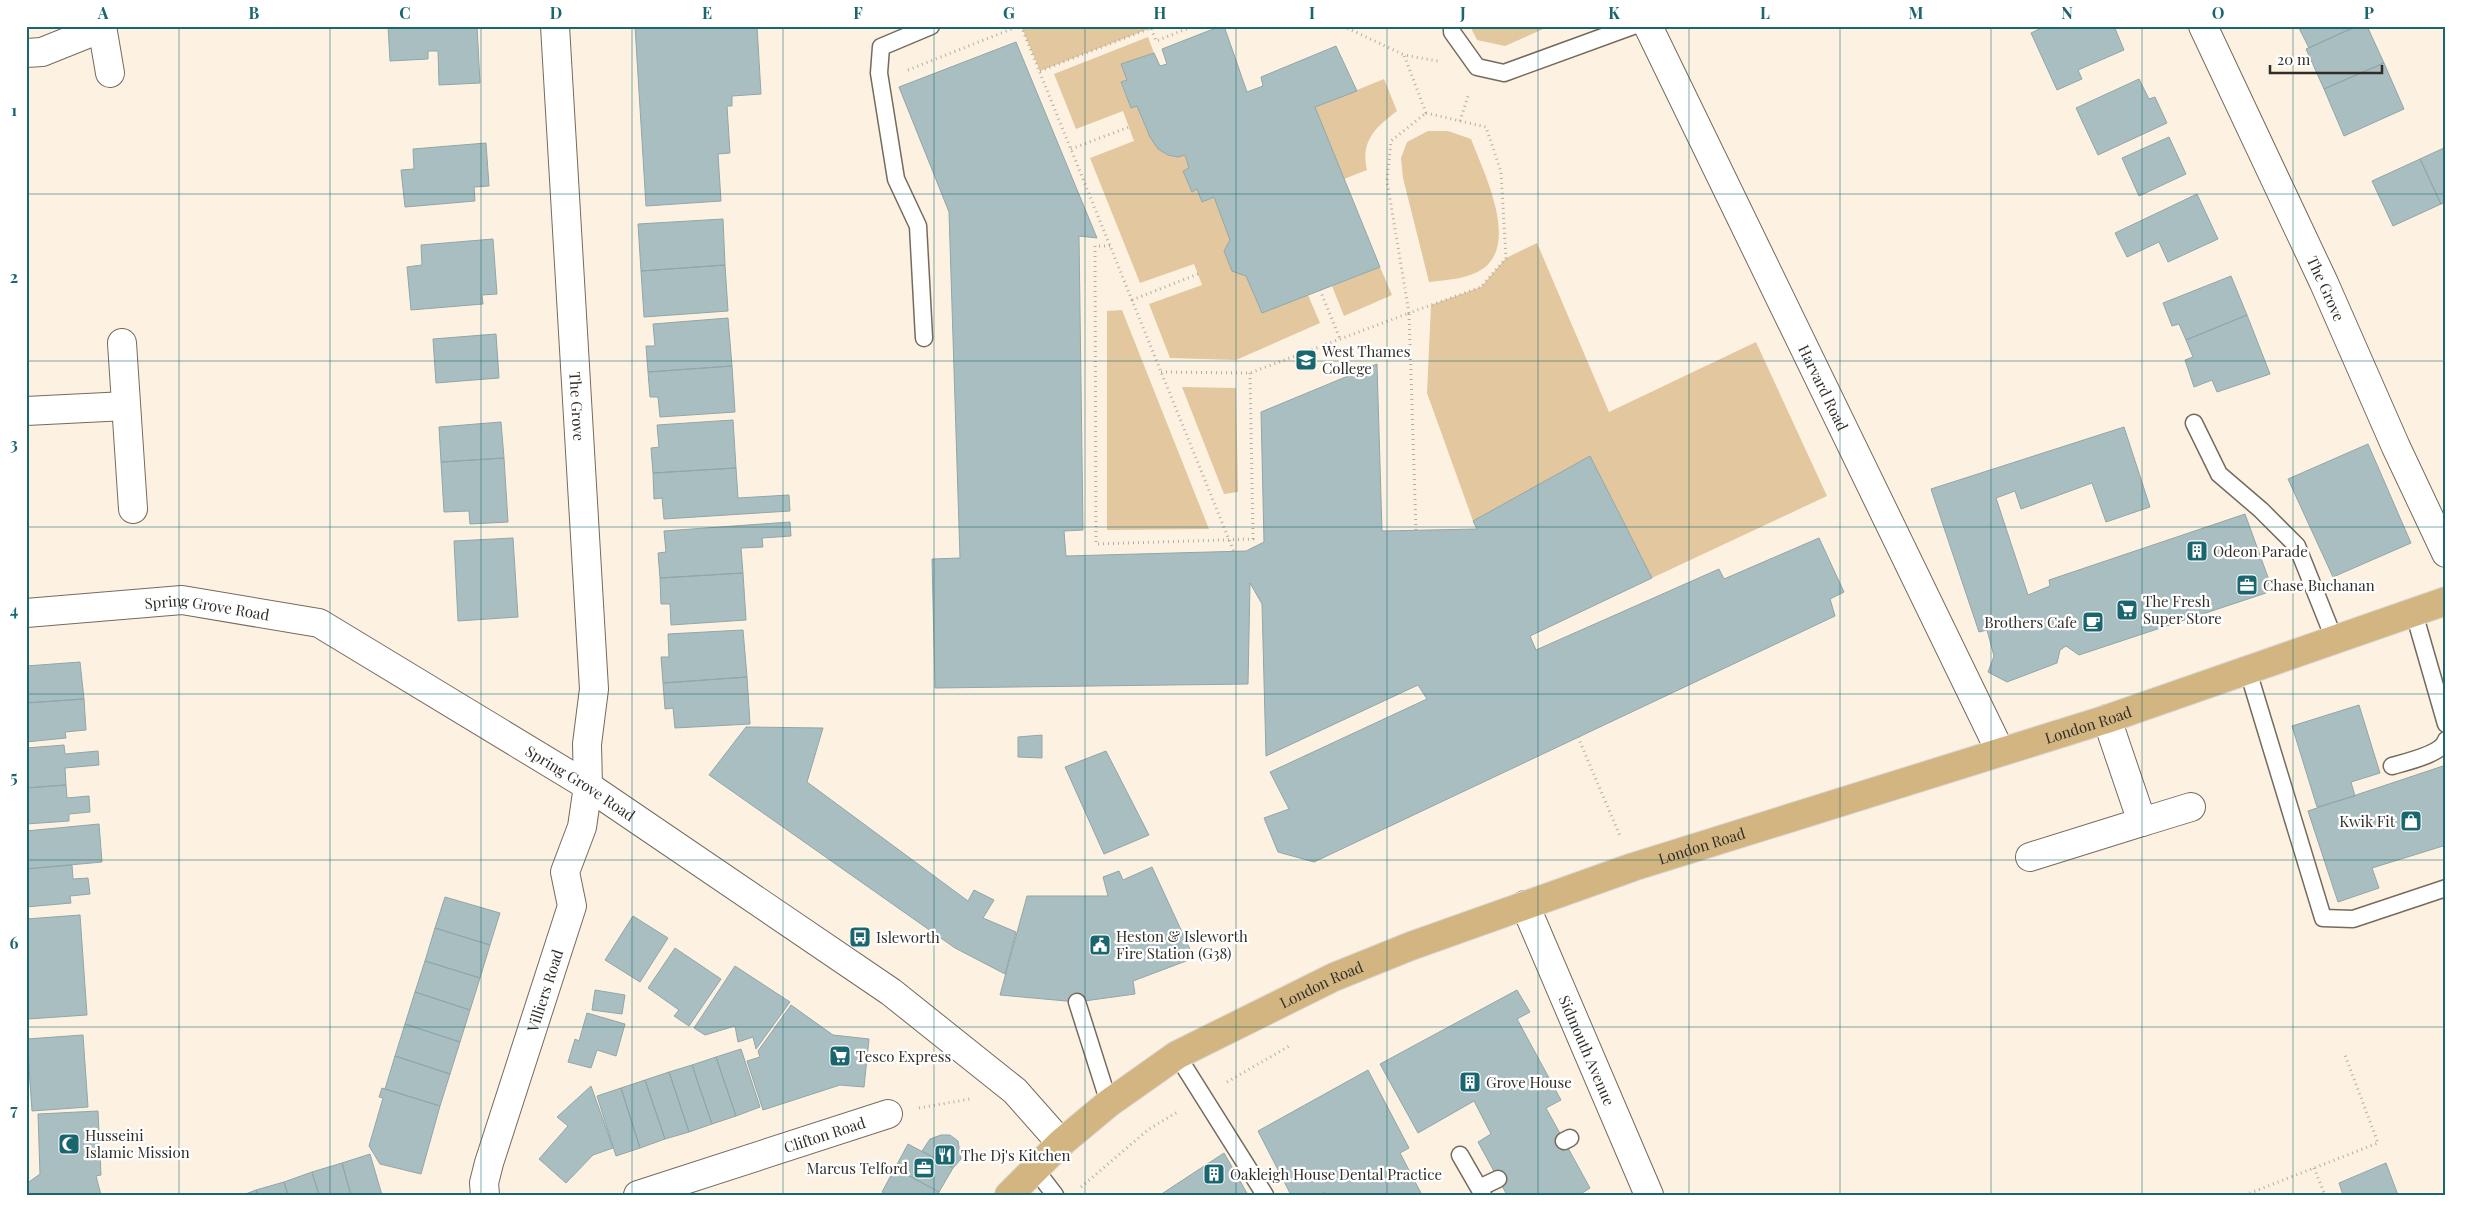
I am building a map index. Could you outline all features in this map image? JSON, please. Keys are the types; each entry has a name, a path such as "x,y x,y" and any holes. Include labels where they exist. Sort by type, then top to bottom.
{"main road":[{"name":"London Road","path":"1009,1195 1061,1143 1109,1103 1177,1055 1334,977 1525,904 1633,867 2000,751 2108,719 2446,601"}],"street":[{"name":"The Grove","path":"555,26 594,689 587,744 588,786"},
{"name":"Harvard Road","path":"1648,26 2000,751"},
{"name":"The Grove","path":"2203,26 2324,282 2396,447 2446,553"},
{"path":"26,53 42,52 102,27 110,73"},
{"path":"122,343 133,509"},
{"path":"26,411 126,406"},
{"name":"Spring Grove Road","path":"26,613 182,600 318,623 588,786 890,992 1015,1091 1061,1143"},
{"path":"2108,719 2142,822"},
{"name":"Villiers Road","path":"485,1195 484,1183 488,1162 572,906 565,872 582,827 588,786"},
{"path":"2030,857 2191,807"},
{"name":"Sidmouth Avenue","path":"1525,904 1650,1195"},
{"name":"Clifton Road","path":"638,1195 678,1188 888,1114"}],"lane":[{"path":"924,338 918,226 896,180 879,73 881,47 931,26"},
{"path":"1452,26 1452,32 1477,67 1504,73 1633,26"},
{"path":"2194,423 2219,474 2261,510 2297,546 2335,641"},
{"path":"2414,613 2446,724"},
{"path":"2248,671 2323,918 2354,918 2446,888"},
{"path":"2392,766 2438,751 2446,740"},
{"path":"1077,1002 1109,1103"},
{"path":"1177,1055 1265,1195"},
{"path":"1460,1155 1481,1191 1498,1179"},
{"path":"1035,1169 1055,1195"}],"path":[{"path":"905,71 1020,26 1040,71 1234,552"},
{"path":"1040,71 1151,28 1156,41 1194,26"},
{"path":"1343,26 1404,55 1477,67"},
{"path":"1404,55 1426,113"},
{"path":"1161,372 1250,374 1481,287 1506,258 1501,172 1486,127 1426,113"},
{"path":"1416,531 1409,313 1387,181 1391,141 1426,113"},
{"path":"1071,149 1129,127"},
{"path":"1110,246 1095,246 1096,544 1253,539 1250,374"},
{"path":"1132,300 1198,274"},
{"path":"1320,290 1340,339"},
{"path":"1578,737 1633,867"},
{"path":"2246,1195 2378,1143 2345,1055"},
{"path":"888,1114 1015,1091"},
{"path":"2314,1168 2325,1195"}],"shaded area":[{"path":"1021,26 1151,26 1151,28 1040,71"},
{"path":"1470,26 1550,26 1505,46 1477,40"},
{"path":"1148,37 1154,53 1121,64 1127,80 1121,83 1131,108 1137,106 1148,133 1159,149 1175,156 1185,155 1189,168 1183,171 1192,192 1197,189 1202,202 1214,197 1230,240 1224,251 1232,270 1246,276 1262,313 1308,295 1320,323 1236,360 1170,358 1149,304 1202,285 1194,264 1140,283 1090,158 1134,141 1123,111 1076,129 1054,74"},
{"path":"1384,79 1397,111 1376,129 1368,143 1365,160 1367,170 1344,179 1315,107"},
{"path":"1428,131 1448,131 1471,139 1490,187 1498,224 1498,241 1494,256 1484,268 1465,277 1429,282 1403,178 1401,158 1407,142"},
{"path":"1537,243 1609,412 1756,342 1827,496 1652,578 1590,456 1473,521 1427,393 1431,305 1481,287 1506,258"},
{"path":"1380,267 1392,295 1344,316 1332,286"},
{"path":"1122,310 1209,529 1107,530 1107,311"},
{"path":"1182,387 1236,388 1238,492 1224,494"}],"building":[{"path":"388,26 477,26 480,83 439,85 438,51 428,51 428,59 390,61"},
{"path":"635,26 757,26 761,94 732,96 732,106 727,106 730,153 718,154 721,201 646,206"},
{"path":"1224,26 1247,92 1263,86 1261,77 1336,46 1357,91 1315,107 1380,267 1262,313 1246,276 1232,271 1224,251 1230,240 1214,197 1202,202 1197,189 1192,192 1183,171 1189,168 1185,155 1178,157 1168,155 1158,149 1150,137 1137,106 1131,108 1121,82 1127,80 1121,64 1154,53 1160,66 1167,64 1162,49"},
{"path":"2046,26 2114,26 2124,50 2078,70 2082,79 2057,90 2031,33"},
{"path":"2298,26 2356,26 2309,48"},
{"path":"2358,26 2367,26 2384,63 2324,89 2306,49"},
{"path":"1016,42 1097,238 1079,236 1083,530 1064,531 1066,556 1246,551 1264,542 1261,412 1377,364 1382,531 1477,529 1473,521 1590,456 1652,578 1530,636 1536,650 1719,569 1724,579 1819,538 1844,592 1830,599 1835,616 1314,862 1278,852 1264,818 1289,809 1270,772 1427,699 1418,685 1266,756 1262,604 1250,583 1248,684 935,688 932,559 960,558 949,212 899,87"},
{"path":"2384,63 2404,109 2344,136 2324,89"},
{"path":"2139,79 2149,99 2155,97 2167,123 2098,155 2076,108"},
{"path":"2169,137 2186,174 2139,196 2122,158"},
{"path":"486,143 489,186 474,187 475,201 405,207 401,170 414,169 413,149"},
{"path":"2446,147 2446,202 2441,204 2420,159"},
{"path":"2420,159 2441,204 2393,226 2372,181"},
{"path":"2197,194 2218,239 2168,262 2159,242 2127,257 2115,233"},
{"path":"723,219 725,265 641,271 638,224"},
{"path":"493,239 497,294 482,295 483,304 411,310 407,267 422,265 421,245"},
{"path":"725,265 728,311 644,317 641,271"},
{"path":"2231,276 2247,315 2186,340 2179,324 2172,326 2163,303"},
{"path":"2247,315 2270,374 2217,392 2212,380 2194,387 2185,360 2193,357 2186,340"},
{"path":"728,318 732,366 648,372 646,346 655,346 653,324"},
{"path":"496,334 499,378 436,383 433,339"},
{"path":"732,366 735,412 660,417 658,397 650,397 648,372"},
{"path":"733,420 736,468 653,473 651,448 659,447 657,425"},
{"path":"501,422 504,458 441,462 439,427"},
{"name":"Odeon Parade","path":"2124,427 2150,507 2106,522 2092,483 2021,509 2015,491 1996,498 2028,595 2050,586 2049,580 2245,514 2269,580 2266,593 2079,655 2066,646 2060,650 2057,663 2007,682 1988,672 1994,656 1987,630 1979,632 1931,489"},
{"path":"2368,444 2411,543 2333,577 2288,479"},
{"path":"504,458 508,522 470,524 469,511 444,512 441,462"},
{"path":"736,468 738,498 789,495 790,511 664,519 662,498 654,499 653,473"},
{"path":"790,522 791,536 762,538 763,547 741,548 743,573 660,578 658,553 666,552 664,531"},
{"path":"513,538 518,617 458,621 454,541"},
{"path":"743,573 746,620 671,625 670,604 661,604 660,578"},
{"path":"743,630 747,677 663,683 661,657 669,657 668,634"},
{"path":"80,662 84,699 26,703 26,666"},
{"path":"747,677 750,724 675,728 673,708 665,709 663,683"},
{"path":"84,699 86,730 65,732 66,738 26,742 26,703"},
{"path":"2359,705 2380,773 2351,782 2355,796 2317,807 2292,726"},
{"path":"746,727 823,728 807,782 968,901 974,890 994,900 983,918 1016,932 1005,974 955,948 709,775"},
{"path":"1042,735 1042,758 1018,757 1018,737"},
{"path":"64,745 65,754 98,751 99,765 65,768 66,785 26,788 26,748"},
{"path":"1106,751 1149,835 1104,854 1065,767"},
{"path":"2446,765 2446,855 2443,846 2372,868 2379,888 2338,902 2308,811"},
{"path":"66,785 67,798 89,796 90,812 69,814 69,821 26,824 26,788"},
{"path":"99,824 102,862 26,869 26,831"},
{"path":"72,865 73,879 88,878 90,894 70,896 71,903 26,907 26,869"},
{"name":"Heston & Isleworth Fire Station (G38)","path":"1152,867 1194,958 1133,981 1135,994 1077,1002 1000,995 1027,896 1108,896 1103,877 1119,871 1123,880"},
{"path":"445,897 500,913 490,945 435,928"},
{"path":"80,915 87,1015 28,1019 26,919"},
{"path":"633,916 668,938 640,982 605,960"},
{"path":"435,928 490,945 480,978 425,961"},
{"path":"675,948 721,979 689,1026 674,1016 679,1010 648,988"},
{"path":"425,961 480,978 470,1010 415,992"},
{"path":"735,966 790,1002 756,1049 753,1037 738,1042 735,1026 705,1035 694,1028"},
{"path":"595,990 625,995 622,1014 592,1010"},
{"name":"Grove House","path":"1517,990 1530,1012 1517,1019 1561,1100 1546,1108 1590,1188 1579,1195 1507,1195 1478,1142 1491,1134 1474,1101 1418,1133 1380,1064"},
{"path":"415,992 470,1010 460,1042 405,1024"},
{"path":"791,1005 833,1035 869,1039 864,1087 840,1085 763,1110 747,1061 760,1057 758,1051"},
{"path":"587,1013 625,1024 616,1056 597,1050 591,1068 568,1062 575,1039 579,1041"},
{"path":"405,1024 460,1042 450,1074 395,1056"},
{"path":"83,1035 88,1107 32,1111 27,1039"},
{"path":"741,1049 760,1107 736,1116 716,1057"},
{"path":"395,1056 450,1074 440,1106 385,1089"},
{"path":"716,1057 736,1116 712,1124 692,1065"},
{"path":"692,1065 712,1124 689,1132 669,1072"},
{"path":"1368,1070 1409,1148 1400,1153 1422,1195 1326,1195 1324,1192 1319,1195 1291,1195 1258,1131"},
{"path":"669,1072 689,1132 665,1139 645,1080"},
{"path":"645,1080 665,1139 640,1148 621,1088"},
{"path":"591,1086 613,1148 593,1155 566,1183 539,1159 568,1126 557,1117"},
{"path":"382,1088 440,1106 421,1174 380,1164 369,1146 383,1098 379,1097"},
{"path":"621,1088 640,1148 616,1156 597,1096"},
{"name":"Husseini Islamic Mission","path":"98,1111 101,1175 96,1176 101,1195 26,1195 26,1184 40,1174 38,1114"},
{"name":"The Dj's Kitchen","path":"941,1135 950,1135 958,1141 961,1159 953,1168 922,1151 930,1139"},
{"name":"Marcus Telford","path":"908,1144 953,1168 939,1192 895,1168"},
{"name":"Oakleigh House Dental Practice","path":"1224,1153 1248,1195 1160,1195"},
{"path":"370,1154 382,1195 351,1195 342,1163"},
{"path":"342,1163 351,1195 319,1195 312,1172"},
{"path":"2386,1163 2398,1195 2343,1195 2339,1183"},
{"path":"895,1168 939,1192 938,1195 886,1195 882,1192"},
{"path":"312,1172 319,1195 288,1195 284,1182"},
{"path":"284,1182 288,1195 258,1195 256,1190"},
{"path":"256,1190 258,1195 243,1195"}],"place":[{"name":"West Thames College","path":"1306,360"},
{"name":"Odeon Parade","path":"2197,551"},
{"name":"Chase Buchanan","path":"2247,585"},
{"name":"The Fresh Super Store","path":"2127,610"},
{"name":"Brothers Cafe","path":"2093,622"},
{"name":"Kwik Fit","path":"2411,821"},
{"name":"Isleworth","path":"860,937"},
{"name":"Heston & Isleworth Fire Station (G38)","path":"1100,945"},
{"name":"Tesco Express","path":"840,1056"},
{"name":"Grove House","path":"1470,1082"},
{"name":"Husseini Islamic Mission","path":"69,1144"},
{"name":"The Dj's Kitchen","path":"945,1155"},
{"name":"Marcus Telford","path":"924,1168"},
{"name":"Oakleigh House Dental Practice","path":"1214,1174"}]}
